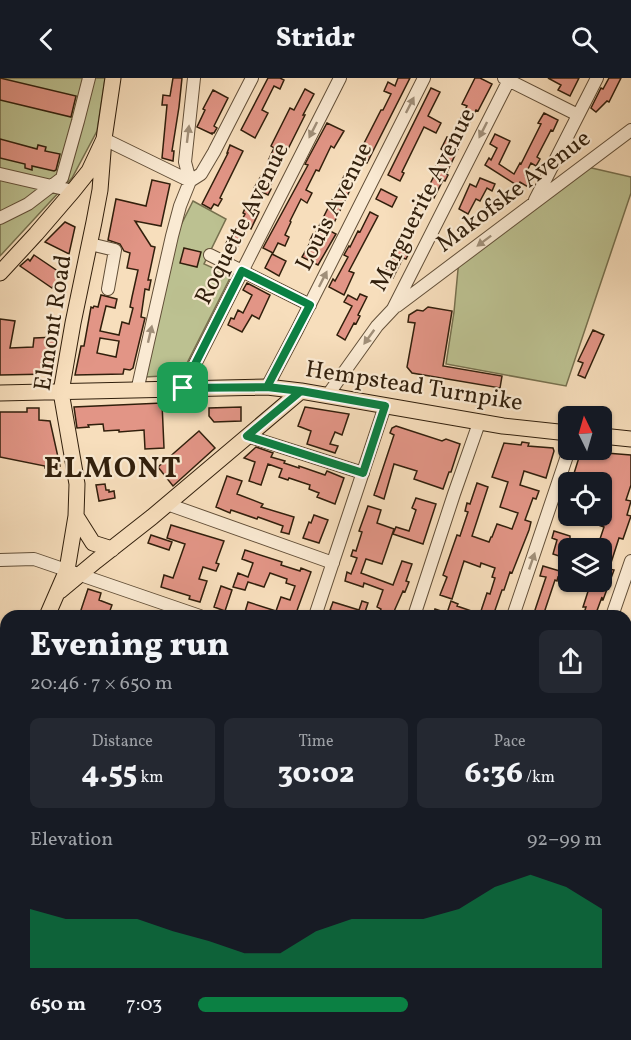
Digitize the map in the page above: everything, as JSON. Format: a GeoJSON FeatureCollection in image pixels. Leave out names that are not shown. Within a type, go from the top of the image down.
{"type":"FeatureCollection","features":[{"type":"Feature","properties":{"kind":"main road"},"geometry":{"type":"LineString","coordinates":[[0,273],[89,171],[104,139],[113,78]]}},
{"type":"Feature","properties":{"kind":"main road","name":"Elmont Road"},"geometry":{"type":"LineString","coordinates":[[50,610],[57,593],[73,572],[77,484],[61,392],[100,190],[104,139]]}},
{"type":"Feature","properties":{"kind":"main road","name":"Hempstead Turnpike"},"geometry":{"type":"LineString","coordinates":[[0,393],[267,387],[479,423],[558,432]]}},
{"type":"Feature","properties":{"kind":"main road"},"geometry":{"type":"LineString","coordinates":[[73,572],[112,549],[301,391]]}},
{"type":"Feature","properties":{"kind":"main road"},"geometry":{"type":"LineString","coordinates":[[612,437],[631,439]]}},
{"type":"Feature","properties":{"kind":"main road"},"geometry":{"type":"LineString","coordinates":[[76,516],[93,543],[112,549]]}},
{"type":"Feature","properties":{"kind":"street"},"geometry":{"type":"LineString","coordinates":[[0,218],[28,204],[62,178],[89,78]]}},
{"type":"Feature","properties":{"kind":"street"},"geometry":{"type":"LineString","coordinates":[[137,390],[172,236],[190,181],[184,162],[194,78]]}},
{"type":"Feature","properties":{"kind":"street"},"geometry":{"type":"LineString","coordinates":[[190,181],[201,174],[252,78]]}},
{"type":"Feature","properties":{"kind":"street","name":"Roquette Avenue"},"geometry":{"type":"LineString","coordinates":[[183,388],[340,78]]}},
{"type":"Feature","properties":{"kind":"street","name":"Louis Avenue"},"geometry":{"type":"LineString","coordinates":[[267,387],[424,78]]}},
{"type":"Feature","properties":{"kind":"street"},"geometry":{"type":"LineString","coordinates":[[534,202],[597,78]]}},
{"type":"Feature","properties":{"kind":"street"},"geometry":{"type":"LineString","coordinates":[[508,79],[578,115]]}},
{"type":"Feature","properties":{"kind":"street","name":"Marguerite Avenue"},"geometry":{"type":"LineString","coordinates":[[327,396],[377,326],[393,309],[508,79]]}},
{"type":"Feature","properties":{"kind":"street","name":"Makofske Avenue"},"geometry":{"type":"LineString","coordinates":[[393,309],[631,130]]}},
{"type":"Feature","properties":{"kind":"street"},"geometry":{"type":"LineString","coordinates":[[104,139],[190,181]]}},
{"type":"Feature","properties":{"kind":"street"},"geometry":{"type":"LineString","coordinates":[[0,174],[73,191]]}},
{"type":"Feature","properties":{"kind":"street"},"geometry":{"type":"LineString","coordinates":[[90,244],[115,250],[108,289]]}},
{"type":"Feature","properties":{"kind":"street"},"geometry":{"type":"LineString","coordinates":[[210,255],[310,305]]}},
{"type":"Feature","properties":{"kind":"street"},"geometry":{"type":"LineString","coordinates":[[317,610],[385,406]]}},
{"type":"Feature","properties":{"kind":"street"},"geometry":{"type":"LineString","coordinates":[[416,610],[479,423]]}},
{"type":"Feature","properties":{"kind":"street"},"geometry":{"type":"LineString","coordinates":[[247,436],[363,473]]}},
{"type":"Feature","properties":{"kind":"street"},"geometry":{"type":"LineString","coordinates":[[515,610],[566,460]]}},
{"type":"Feature","properties":{"kind":"street"},"geometry":{"type":"LineString","coordinates":[[167,504],[333,562]]}},
{"type":"Feature","properties":{"kind":"street"},"geometry":{"type":"LineString","coordinates":[[0,560],[34,559],[183,610]]}},
{"type":"Feature","properties":{"kind":"street"},"geometry":{"type":"LineString","coordinates":[[614,610],[631,561]]}},
{"type":"Feature","properties":{"kind":"green space"},"geometry":{"type":"Polygon","coordinates":[[[0,78],[105,78],[97,131],[72,178],[0,256],[0,78]]]}},
{"type":"Feature","properties":{"kind":"green space"},"geometry":{"type":"Polygon","coordinates":[[[583,166],[631,177],[631,193],[566,386],[446,364],[459,259],[583,166]]]}},
{"type":"Feature","properties":{"kind":"green space"},"geometry":{"type":"Polygon","coordinates":[[[193,201],[226,219],[204,264],[231,276],[181,375],[145,377],[172,243],[193,201]]]}},
{"type":"Feature","properties":{"kind":"building"},"geometry":{"type":"Polygon","coordinates":[[[0,78],[76,96],[71,117],[0,100],[0,78]]]}},
{"type":"Feature","properties":{"kind":"building"},"geometry":{"type":"Polygon","coordinates":[[[173,78],[182,78],[172,151],[174,151],[173,161],[162,158],[167,105],[162,105],[163,95],[170,96],[173,78]]]}},
{"type":"Feature","properties":{"kind":"building"},"geometry":{"type":"Polygon","coordinates":[[[268,78],[284,80],[280,89],[274,86],[262,110],[268,113],[255,138],[241,130],[268,78]]]}},
{"type":"Feature","properties":{"kind":"building"},"geometry":{"type":"Polygon","coordinates":[[[398,78],[410,78],[367,163],[363,161],[361,164],[355,161],[391,94],[384,91],[388,82],[395,86],[398,78]]]}},
{"type":"Feature","properties":{"kind":"building"},"geometry":{"type":"Polygon","coordinates":[[[475,78],[492,84],[465,132],[456,128],[467,106],[462,104],[475,78]]]}},
{"type":"Feature","properties":{"kind":"building"},"geometry":{"type":"Polygon","coordinates":[[[548,78],[579,78],[570,96],[558,90],[561,85],[548,78]]]}},
{"type":"Feature","properties":{"kind":"building"},"geometry":{"type":"Polygon","coordinates":[[[609,78],[621,78],[609,102],[607,101],[596,112],[591,108],[609,78]]]}},
{"type":"Feature","properties":{"kind":"building"},"geometry":{"type":"Polygon","coordinates":[[[431,88],[440,92],[428,116],[441,123],[436,133],[424,127],[402,172],[404,173],[400,181],[388,175],[431,88]]]}},
{"type":"Feature","properties":{"kind":"building"},"geometry":{"type":"Polygon","coordinates":[[[305,89],[314,94],[286,153],[284,152],[278,165],[268,161],[274,148],[271,146],[290,108],[294,110],[305,89]]]}},
{"type":"Feature","properties":{"kind":"building"},"geometry":{"type":"Polygon","coordinates":[[[213,90],[228,98],[214,126],[217,128],[212,134],[197,127],[213,90]]]}},
{"type":"Feature","properties":{"kind":"building"},"geometry":{"type":"Polygon","coordinates":[[[544,113],[558,120],[537,157],[540,159],[536,166],[531,163],[525,175],[532,179],[528,187],[520,182],[518,186],[485,165],[489,158],[491,160],[497,148],[490,144],[495,134],[510,141],[499,164],[514,174],[541,124],[538,123],[544,113]]]}},
{"type":"Feature","properties":{"kind":"building"},"geometry":{"type":"Polygon","coordinates":[[[327,123],[344,131],[334,148],[331,146],[319,171],[316,170],[306,190],[312,193],[307,203],[301,199],[285,235],[289,237],[285,246],[278,243],[273,253],[263,248],[308,165],[305,164],[327,123]]]}},
{"type":"Feature","properties":{"kind":"building"},"geometry":{"type":"Polygon","coordinates":[[[453,135],[461,140],[459,147],[446,174],[448,175],[434,198],[425,194],[444,151],[441,149],[447,137],[451,139],[453,135]]]}},
{"type":"Feature","properties":{"kind":"building"},"geometry":{"type":"Polygon","coordinates":[[[0,139],[37,149],[38,145],[46,147],[45,151],[60,154],[56,170],[32,166],[32,170],[25,168],[25,164],[0,158],[0,139]]]}},
{"type":"Feature","properties":{"kind":"building"},"geometry":{"type":"Polygon","coordinates":[[[230,145],[243,151],[220,198],[222,199],[218,206],[214,204],[211,209],[202,204],[230,145]]]}},
{"type":"Feature","properties":{"kind":"building"},"geometry":{"type":"Polygon","coordinates":[[[263,173],[274,178],[268,195],[254,188],[263,173]]]}},
{"type":"Feature","properties":{"kind":"building"},"geometry":{"type":"Polygon","coordinates":[[[344,176],[354,182],[330,231],[336,234],[318,265],[302,257],[344,176]]]}},
{"type":"Feature","properties":{"kind":"building"},"geometry":{"type":"Polygon","coordinates":[[[480,178],[495,184],[492,191],[487,188],[480,201],[476,199],[468,214],[459,209],[470,184],[476,187],[480,178]]]}},
{"type":"Feature","properties":{"kind":"building"},"geometry":{"type":"Polygon","coordinates":[[[152,180],[170,184],[161,226],[135,221],[151,246],[155,247],[148,280],[151,280],[149,290],[145,289],[141,317],[145,318],[133,368],[124,369],[123,374],[75,375],[81,346],[84,346],[91,307],[98,307],[101,295],[117,299],[115,308],[106,306],[100,331],[119,335],[122,322],[129,324],[133,308],[130,307],[138,270],[127,268],[130,253],[124,251],[120,244],[108,240],[116,199],[146,206],[152,180]],[[100,338],[97,353],[116,357],[119,341],[100,338]]]}},
{"type":"Feature","properties":{"kind":"building"},"geometry":{"type":"Polygon","coordinates":[[[381,189],[397,197],[392,207],[376,199],[381,189]]]}},
{"type":"Feature","properties":{"kind":"building"},"geometry":{"type":"Polygon","coordinates":[[[246,206],[259,212],[251,229],[248,227],[234,253],[224,248],[245,214],[243,213],[246,206]]]}},
{"type":"Feature","properties":{"kind":"building"},"geometry":{"type":"Polygon","coordinates":[[[370,212],[378,216],[349,271],[354,273],[344,295],[329,287],[333,279],[335,281],[348,257],[344,255],[370,212]]]}},
{"type":"Feature","properties":{"kind":"building"},"geometry":{"type":"Polygon","coordinates":[[[65,222],[75,227],[69,254],[45,242],[65,222]]]}},
{"type":"Feature","properties":{"kind":"building"},"geometry":{"type":"Polygon","coordinates":[[[398,247],[409,253],[406,259],[403,258],[393,278],[384,274],[398,247]]]}},
{"type":"Feature","properties":{"kind":"building"},"geometry":{"type":"Polygon","coordinates":[[[184,248],[201,252],[197,267],[180,263],[184,248]]]}},
{"type":"Feature","properties":{"kind":"building"},"geometry":{"type":"Polygon","coordinates":[[[272,254],[286,261],[279,276],[265,268],[272,254]]]}},
{"type":"Feature","properties":{"kind":"building"},"geometry":{"type":"Polygon","coordinates":[[[34,255],[62,274],[52,288],[20,266],[28,259],[30,261],[34,255]]]}},
{"type":"Feature","properties":{"kind":"building"},"geometry":{"type":"Polygon","coordinates":[[[247,283],[270,295],[259,319],[252,315],[242,332],[228,325],[238,310],[243,313],[252,295],[243,290],[247,283]]]}},
{"type":"Feature","properties":{"kind":"building"},"geometry":{"type":"Polygon","coordinates":[[[360,294],[367,297],[356,324],[354,323],[345,340],[337,335],[352,306],[344,302],[348,295],[357,300],[360,294]]]}},
{"type":"Feature","properties":{"kind":"building"},"geometry":{"type":"Polygon","coordinates":[[[428,307],[452,311],[443,366],[502,376],[500,388],[412,373],[407,367],[415,323],[408,322],[409,315],[428,307]]]}},
{"type":"Feature","properties":{"kind":"building"},"geometry":{"type":"Polygon","coordinates":[[[0,319],[15,321],[10,348],[33,347],[34,338],[57,337],[50,374],[0,375],[0,319]]]}},
{"type":"Feature","properties":{"kind":"building"},"geometry":{"type":"Polygon","coordinates":[[[593,330],[604,335],[585,378],[578,375],[583,363],[578,361],[593,330]]]}},
{"type":"Feature","properties":{"kind":"building"},"geometry":{"type":"Polygon","coordinates":[[[162,403],[164,448],[145,449],[144,430],[104,431],[103,424],[77,428],[74,407],[162,403]]]}},
{"type":"Feature","properties":{"kind":"building"},"geometry":{"type":"Polygon","coordinates":[[[241,407],[241,421],[214,422],[209,416],[209,408],[241,407]]]}},
{"type":"Feature","properties":{"kind":"building"},"geometry":{"type":"Polygon","coordinates":[[[305,407],[349,414],[342,435],[335,432],[330,444],[338,446],[335,453],[307,444],[311,431],[298,426],[305,407]]]}},
{"type":"Feature","properties":{"kind":"building"},"geometry":{"type":"Polygon","coordinates":[[[27,408],[39,408],[39,420],[50,421],[60,466],[45,468],[45,466],[0,457],[0,412],[27,412],[27,408]]]}},
{"type":"Feature","properties":{"kind":"building"},"geometry":{"type":"Polygon","coordinates":[[[396,426],[442,441],[446,439],[460,444],[443,489],[414,479],[417,471],[394,464],[384,499],[374,495],[394,435],[390,433],[396,426]]]}},
{"type":"Feature","properties":{"kind":"building"},"geometry":{"type":"Polygon","coordinates":[[[199,431],[215,448],[173,486],[158,467],[199,431]]]}},
{"type":"Feature","properties":{"kind":"building"},"geometry":{"type":"Polygon","coordinates":[[[522,442],[529,443],[528,446],[553,448],[554,451],[546,478],[524,471],[520,485],[539,491],[536,499],[533,498],[525,520],[531,522],[529,530],[495,610],[481,610],[487,593],[490,594],[495,578],[492,577],[495,568],[481,563],[480,567],[464,561],[452,599],[440,595],[447,577],[443,575],[468,512],[465,511],[467,503],[470,504],[477,483],[488,487],[472,536],[489,542],[497,524],[512,529],[518,513],[500,507],[508,482],[492,477],[504,443],[521,445],[522,442]]]}},
{"type":"Feature","properties":{"kind":"building"},"geometry":{"type":"Polygon","coordinates":[[[256,447],[273,453],[271,457],[285,461],[284,463],[325,475],[327,471],[344,478],[335,504],[317,497],[319,493],[309,489],[310,485],[279,477],[282,469],[268,464],[261,485],[249,481],[255,462],[244,458],[256,447]]]}},
{"type":"Feature","properties":{"kind":"building"},"geometry":{"type":"Polygon","coordinates":[[[612,453],[631,455],[631,485],[626,500],[631,501],[627,515],[631,516],[623,539],[619,538],[612,560],[612,538],[600,538],[604,527],[601,526],[612,526],[612,472],[574,472],[578,460],[612,460],[612,453]]]}},
{"type":"Feature","properties":{"kind":"building"},"geometry":{"type":"Polygon","coordinates":[[[227,476],[242,481],[237,494],[263,504],[261,507],[294,517],[289,534],[281,532],[283,526],[231,510],[230,513],[216,507],[227,476]]]}},
{"type":"Feature","properties":{"kind":"building"},"geometry":{"type":"Polygon","coordinates":[[[105,484],[106,490],[114,491],[115,498],[99,501],[96,485],[105,484]]]}},
{"type":"Feature","properties":{"kind":"building"},"geometry":{"type":"Polygon","coordinates":[[[416,498],[436,504],[423,544],[393,534],[396,527],[409,531],[416,510],[412,508],[416,498]]]}},
{"type":"Feature","properties":{"kind":"building"},"geometry":{"type":"Polygon","coordinates":[[[368,506],[381,510],[377,523],[394,529],[382,564],[366,559],[361,573],[393,585],[402,561],[412,564],[406,581],[409,582],[395,610],[381,610],[377,607],[383,590],[364,583],[363,587],[345,581],[347,572],[351,574],[357,558],[351,556],[353,550],[356,551],[362,532],[359,531],[368,506]]]}},
{"type":"Feature","properties":{"kind":"building"},"geometry":{"type":"Polygon","coordinates":[[[314,515],[328,520],[319,543],[303,538],[314,515]]]}},
{"type":"Feature","properties":{"kind":"building"},"geometry":{"type":"Polygon","coordinates":[[[171,525],[224,541],[216,563],[219,564],[216,571],[203,567],[199,579],[207,581],[200,602],[189,599],[190,596],[161,587],[164,575],[173,578],[185,544],[167,538],[171,525]]]}},
{"type":"Feature","properties":{"kind":"building"},"geometry":{"type":"Polygon","coordinates":[[[554,531],[570,536],[570,538],[558,538],[558,556],[553,554],[557,540],[552,538],[554,531]]]}},
{"type":"Feature","properties":{"kind":"building"},"geometry":{"type":"Polygon","coordinates":[[[151,535],[172,542],[169,550],[148,543],[151,535]]]}},
{"type":"Feature","properties":{"kind":"building"},"geometry":{"type":"Polygon","coordinates":[[[245,550],[282,562],[281,565],[311,572],[297,610],[276,610],[281,597],[290,600],[295,586],[286,583],[287,579],[270,573],[264,587],[248,582],[245,590],[233,587],[238,573],[248,577],[253,563],[242,559],[245,550]]]}},
{"type":"Feature","properties":{"kind":"building"},"geometry":{"type":"Polygon","coordinates":[[[543,566],[558,570],[557,581],[555,580],[545,610],[535,610],[546,577],[540,576],[543,566]]]}},
{"type":"Feature","properties":{"kind":"building"},"geometry":{"type":"Polygon","coordinates":[[[221,586],[232,590],[225,610],[214,607],[221,586]]]}},
{"type":"Feature","properties":{"kind":"building"},"geometry":{"type":"Polygon","coordinates":[[[88,589],[101,593],[99,600],[112,605],[110,610],[81,610],[88,589]]]}},
{"type":"Feature","properties":{"kind":"building"},"geometry":{"type":"Polygon","coordinates":[[[588,592],[606,592],[597,610],[585,610],[586,607],[583,607],[588,592]]]}},
{"type":"Feature","properties":{"kind":"building"},"geometry":{"type":"Polygon","coordinates":[[[362,601],[368,603],[366,610],[359,610],[362,601]]]}},
{"type":"Feature","properties":{"kind":"building"},"geometry":{"type":"Polygon","coordinates":[[[451,601],[458,604],[457,606],[468,610],[448,610],[451,601]]]}},
{"type":"Feature","properties":{"kind":"building"},"geometry":{"type":"Polygon","coordinates":[[[248,602],[273,610],[246,610],[248,602]]]}},
{"type":"Feature","properties":{"kind":"building"},"geometry":{"type":"Polygon","coordinates":[[[333,602],[359,610],[330,610],[333,602]]]}},
{"type":"Feature","properties":{"kind":"district","name":"ELMONT"},"geometry":{"type":"Point","coordinates":[113,469]}},
{"type":"Feature","properties":{"kind":"route"},"geometry":{"type":"LineString","coordinates":[[183,388],[242,271],[310,305],[267,387],[301,391],[385,406],[363,473],[247,436],[301,391],[267,387],[183,388]]}}]}
